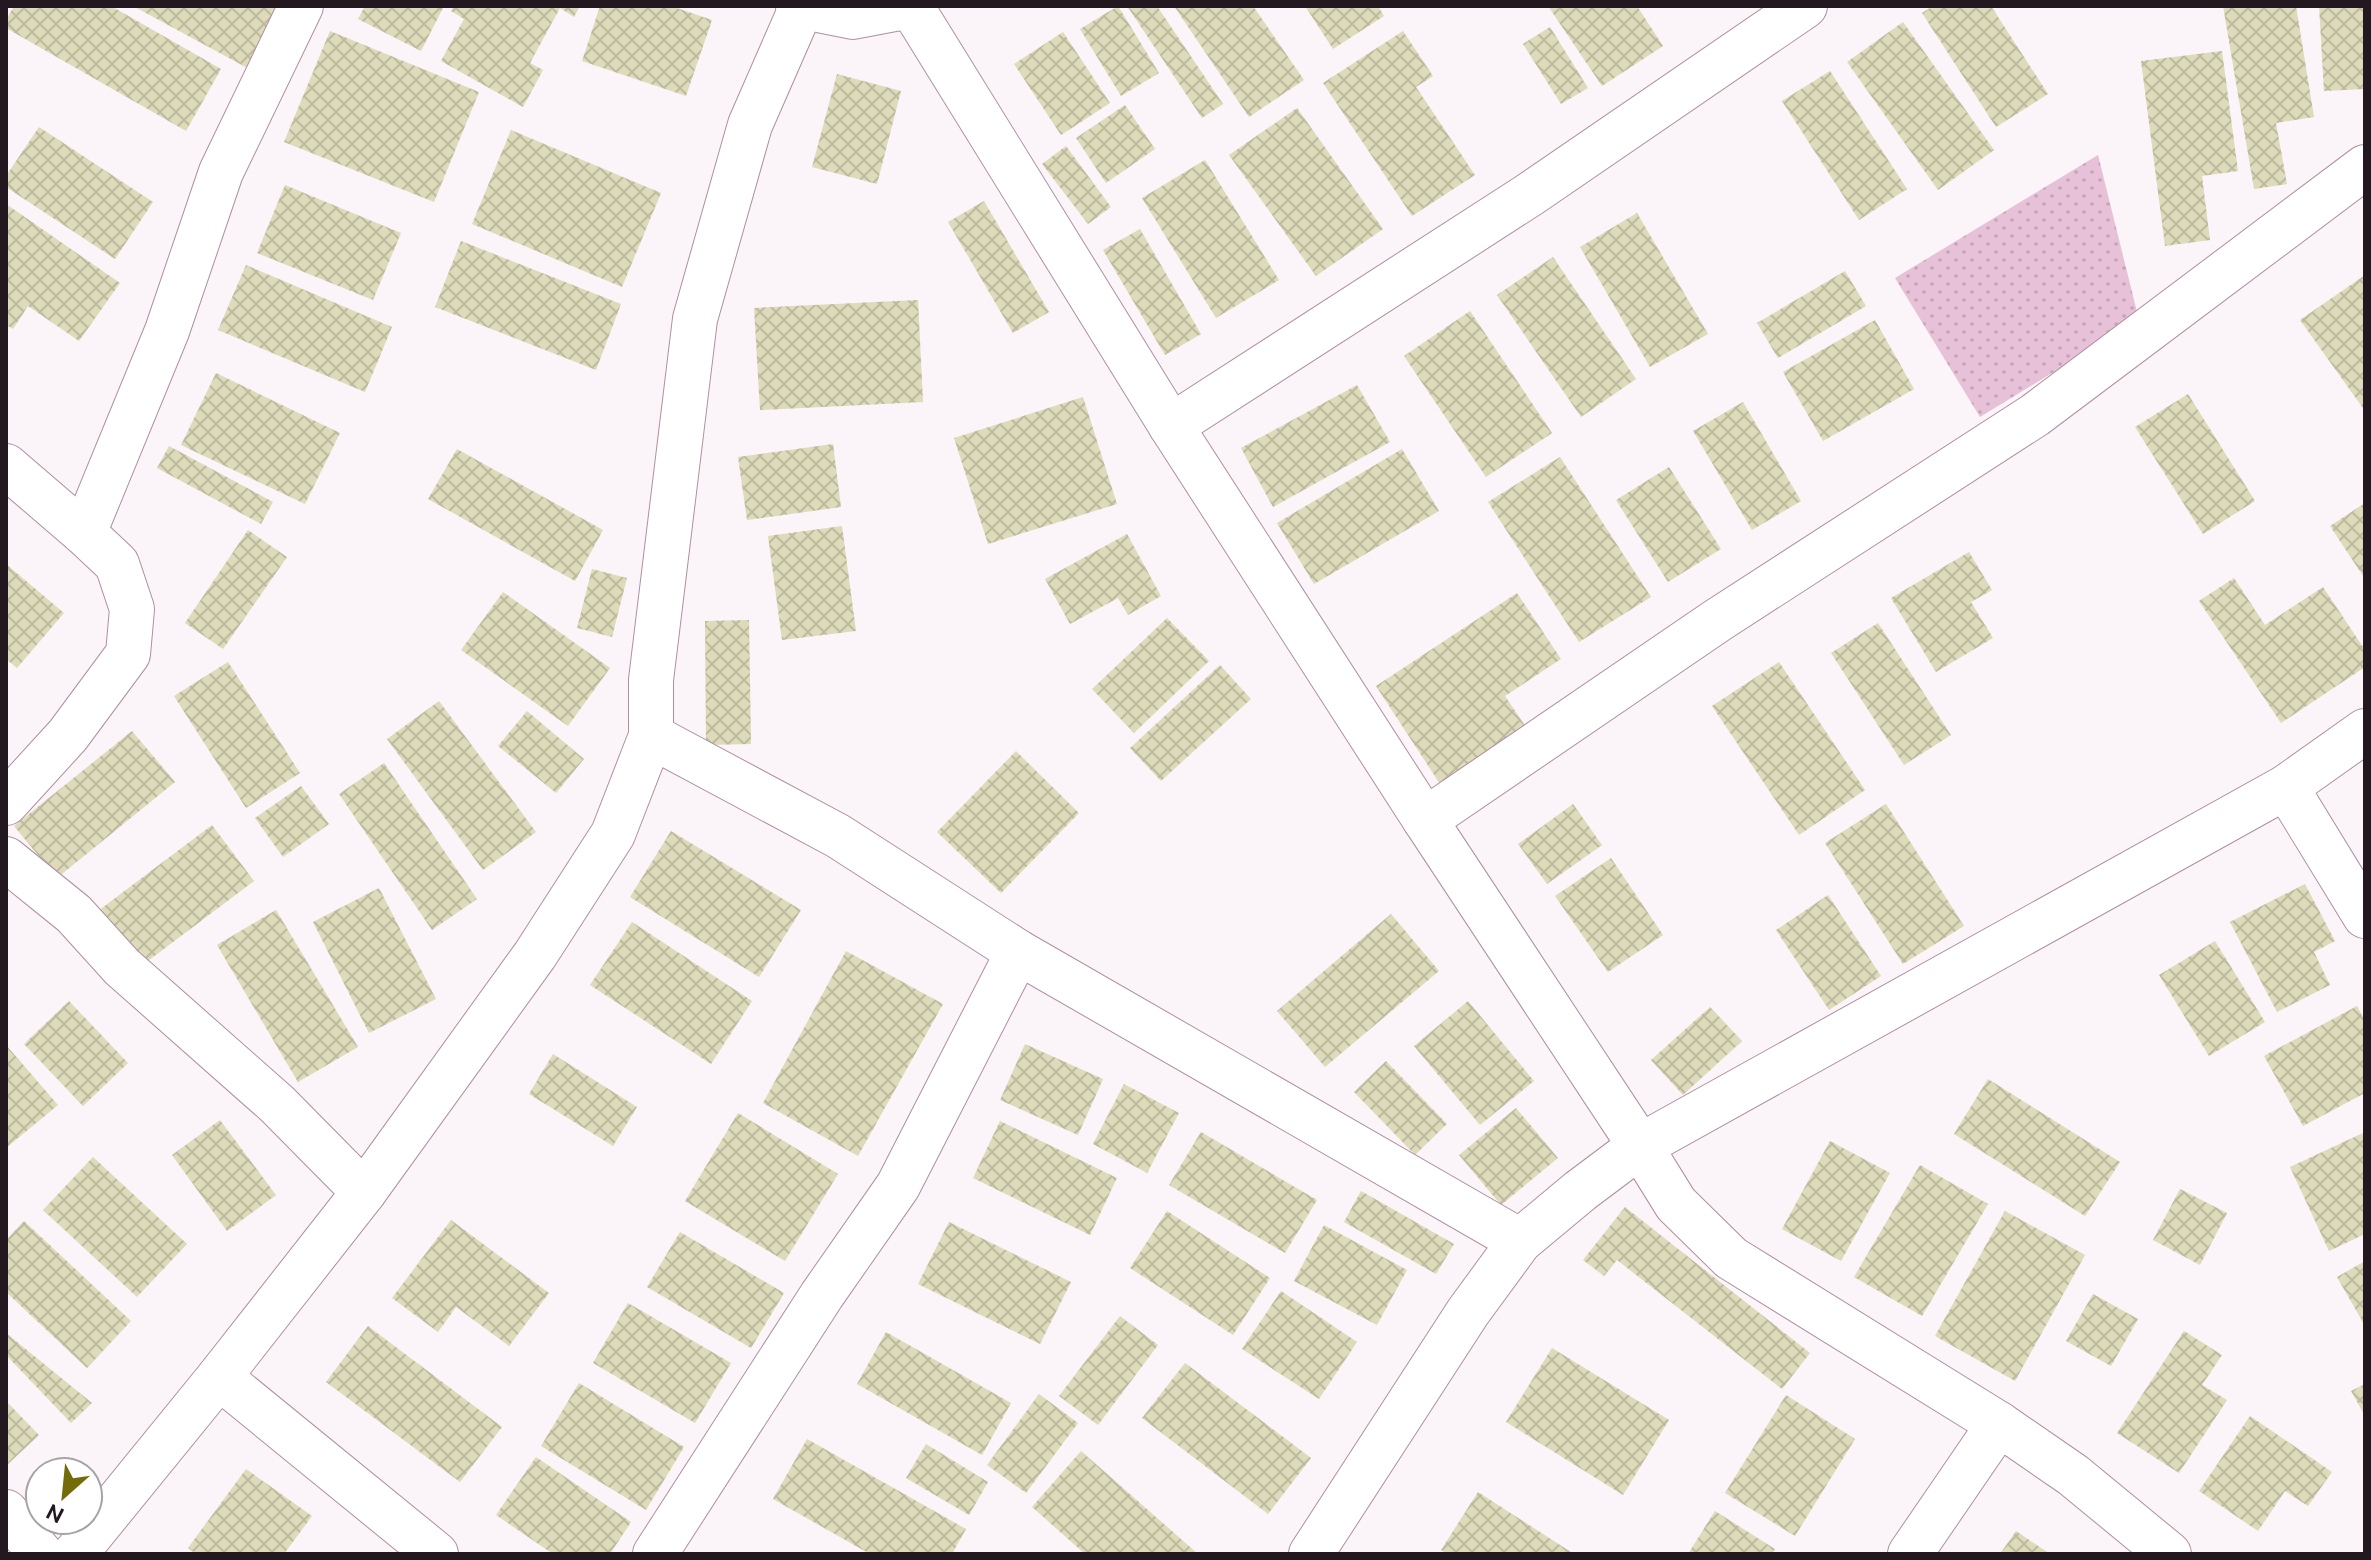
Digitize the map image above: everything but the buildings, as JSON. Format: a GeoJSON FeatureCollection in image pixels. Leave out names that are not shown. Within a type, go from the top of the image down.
{"type":"FeatureCollection","features":[{"type":"Feature","properties":{"kind":"street"},"geometry":{"type":"LineString","coordinates":[[84,533],[167,331],[221,172],[301,6]]}},
{"type":"Feature","properties":{"kind":"street"},"geometry":{"type":"LineString","coordinates":[[75,1554],[364,1192],[535,955],[613,834],[651,736],[651,680],[695,319],[750,125],[800,7],[853,17],[911,6],[1171,426],[1676,1204],[1731,1258],[1999,1424],[2073,1475],[2169,1554]]}},
{"type":"Feature","properties":{"kind":"street"},"geometry":{"type":"LineString","coordinates":[[1171,426],[1529,195],[1805,6]]}},
{"type":"Feature","properties":{"kind":"street"},"geometry":{"type":"LineString","coordinates":[[1425,820],[1718,620],[2035,415],[2365,167]]}},
{"type":"Feature","properties":{"kind":"street"},"geometry":{"type":"LineString","coordinates":[[6,466],[117,564],[132,609],[128,654],[68,735],[6,803]]}},
{"type":"Feature","properties":{"kind":"street"},"geometry":{"type":"LineString","coordinates":[[1311,1554],[1468,1312],[1520,1241],[1580,1191],[1640,1146],[2286,787],[2365,731]]}},
{"type":"Feature","properties":{"kind":"street"},"geometry":{"type":"LineString","coordinates":[[651,736],[838,836],[1018,952],[1520,1241]]}},
{"type":"Feature","properties":{"kind":"street"},"geometry":{"type":"LineString","coordinates":[[2286,787],[2365,916]]}},
{"type":"Feature","properties":{"kind":"street"},"geometry":{"type":"LineString","coordinates":[[6,859],[74,914],[122,967],[277,1104],[364,1192]]}},
{"type":"Feature","properties":{"kind":"street"},"geometry":{"type":"LineString","coordinates":[[655,1554],[822,1295],[898,1186],[1018,952]]}},
{"type":"Feature","properties":{"kind":"street"},"geometry":{"type":"LineString","coordinates":[[219,1377],[436,1554]]}},
{"type":"Feature","properties":{"kind":"street"},"geometry":{"type":"LineString","coordinates":[[1910,1554],[1999,1424]]}},
{"type":"Feature","properties":{"kind":"street"},"geometry":{"type":"LineString","coordinates":[[6,1512],[41,1554]]}},
{"type":"Feature","properties":{"kind":"shaded area"},"geometry":{"type":"Polygon","coordinates":[[[2098,155],[2139,320],[1980,417],[1895,278],[2098,155]]]}}]}
